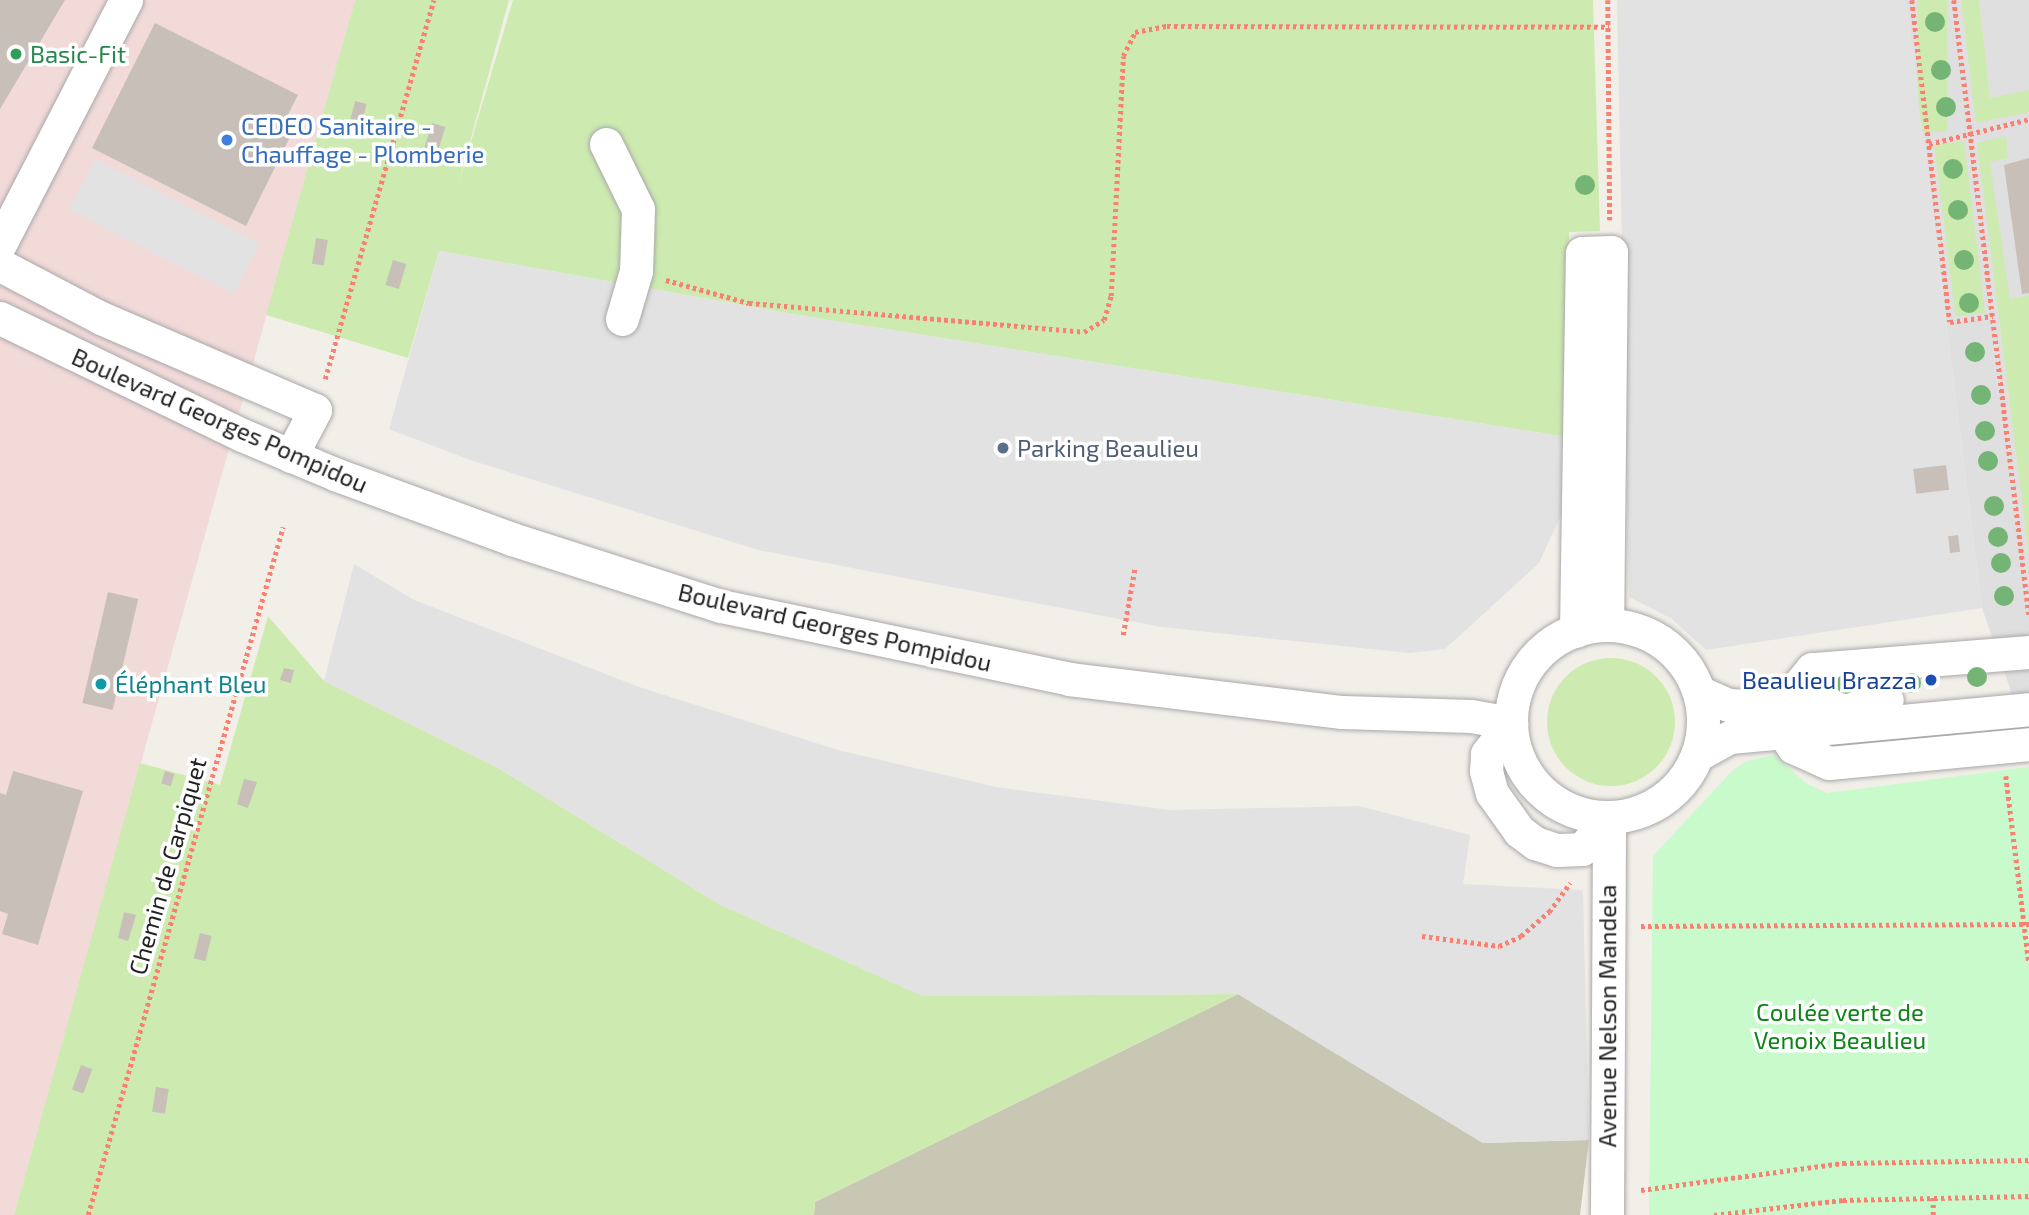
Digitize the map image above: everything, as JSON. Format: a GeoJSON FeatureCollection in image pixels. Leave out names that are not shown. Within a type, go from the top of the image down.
{"type":"FeatureCollection","features":[{"type":"Feature","properties":{"kind":"street"},"geometry":{"type":"LineString","coordinates":[[0,244],[126,0]]}},
{"type":"Feature","properties":{"kind":"street"},"geometry":{"type":"LineString","coordinates":[[606,144],[638,209],[636,271],[622,319]]}},
{"type":"Feature","properties":{"kind":"street"},"geometry":{"type":"LineString","coordinates":[[1592,628],[1611,252]]}},
{"type":"Feature","properties":{"kind":"street"},"geometry":{"type":"LineString","coordinates":[[0,265],[101,318],[315,411],[291,456]]}},
{"type":"Feature","properties":{"kind":"street","name":"Boulevard Georges Pompidou"},"geometry":{"type":"LineString","coordinates":[[0,318],[291,456],[512,539],[721,606],[831,631],[1104,684],[1342,712],[1471,716],[1511,723]]}},
{"type":"Feature","properties":{"kind":"street"},"geometry":{"type":"LineString","coordinates":[[1592,628],[1631,628],[1663,644],[1689,670],[1699,692],[1703,724],[1697,755],[1683,780],[1662,800],[1637,813],[1609,818],[1579,814],[1552,800],[1530,779],[1520,761],[1511,723],[1520,680],[1531,662],[1547,646],[1592,628]]}},
{"type":"Feature","properties":{"kind":"street"},"geometry":{"type":"LineString","coordinates":[[1782,720],[1811,669],[2029,652]]}},
{"type":"Feature","properties":{"kind":"street"},"geometry":{"type":"LineString","coordinates":[[1697,755],[1730,737],[1782,720],[2029,686]]}},
{"type":"Feature","properties":{"kind":"street"},"geometry":{"type":"LineString","coordinates":[[1699,692],[1728,705],[1782,720],[2029,709]]}},
{"type":"Feature","properties":{"kind":"street"},"geometry":{"type":"LineString","coordinates":[[1782,720],[1793,747],[1829,763],[2029,744]]}},
{"type":"Feature","properties":{"kind":"street"},"geometry":{"type":"LineString","coordinates":[[1511,723],[1487,754],[1486,772],[1492,793],[1520,831],[1535,843],[1557,850],[1582,849],[1609,818]]}},
{"type":"Feature","properties":{"kind":"street","name":"Avenue Nelson Mandela"},"geometry":{"type":"LineString","coordinates":[[1607,1215],[1609,818]]}},
{"type":"Feature","properties":{"kind":"path"},"geometry":{"type":"LineString","coordinates":[[324,386],[434,0]]}},
{"type":"Feature","properties":{"kind":"path"},"geometry":{"type":"LineString","coordinates":[[1608,0],[1611,252]]}},
{"type":"Feature","properties":{"kind":"path"},"geometry":{"type":"LineString","coordinates":[[1912,0],[1950,322],[1993,316]]}},
{"type":"Feature","properties":{"kind":"path"},"geometry":{"type":"LineString","coordinates":[[1954,0],[2029,614]]}},
{"type":"Feature","properties":{"kind":"path"},"geometry":{"type":"LineString","coordinates":[[636,271],[749,303],[1084,332],[1104,320],[1111,296],[1123,56],[1135,32],[1167,26],[1608,27]]}},
{"type":"Feature","properties":{"kind":"path"},"geometry":{"type":"LineString","coordinates":[[1929,144],[2029,120]]}},
{"type":"Feature","properties":{"kind":"path","name":"Chemin de Carpiquet"},"geometry":{"type":"LineString","coordinates":[[88,1215],[283,527]]}},
{"type":"Feature","properties":{"kind":"path"},"geometry":{"type":"LineString","coordinates":[[1122,635],[1135,567]]}},
{"type":"Feature","properties":{"kind":"path"},"geometry":{"type":"LineString","coordinates":[[2005,768],[2027,924],[2029,963]]}},
{"type":"Feature","properties":{"kind":"path"},"geometry":{"type":"LineString","coordinates":[[1422,936],[1499,946],[1521,936],[1549,912],[1573,880]]}},
{"type":"Feature","properties":{"kind":"path"},"geometry":{"type":"LineString","coordinates":[[1641,926],[2027,924]]}},
{"type":"Feature","properties":{"kind":"path"},"geometry":{"type":"LineString","coordinates":[[1641,1190],[1843,1163],[2029,1160]]}},
{"type":"Feature","properties":{"kind":"path"},"geometry":{"type":"LineString","coordinates":[[1933,1196],[1933,1215]]}},
{"type":"Feature","properties":{"kind":"path"},"geometry":{"type":"LineString","coordinates":[[1714,1215],[1843,1199],[2029,1196]]}},
{"type":"Feature","properties":{"kind":"shaded area"},"geometry":{"type":"Polygon","coordinates":[[[0,0],[355,0],[14,1215],[0,1215],[0,0]]]}},
{"type":"Feature","properties":{"kind":"shaded area"},"geometry":{"type":"Polygon","coordinates":[[[1617,0],[1906,0],[1982,608],[1706,650],[1672,619],[1629,597],[1617,0]]]}},
{"type":"Feature","properties":{"kind":"shaded area"},"geometry":{"type":"Polygon","coordinates":[[[1906,0],[2029,0],[2029,743],[1982,608],[1906,0]]]}},
{"type":"Feature","properties":{"kind":"shaded area"},"geometry":{"type":"Polygon","coordinates":[[[95,159],[260,243],[234,294],[69,210],[95,159]]]}},
{"type":"Feature","properties":{"kind":"shaded area","name":"Parking Beaulieu"},"geometry":{"type":"Polygon","coordinates":[[[439,251],[810,317],[1567,437],[1566,504],[1539,563],[1445,649],[1409,653],[1161,627],[758,550],[470,460],[389,429],[439,251]]]}},
{"type":"Feature","properties":{"kind":"shaded area"},"geometry":{"type":"Polygon","coordinates":[[[354,564],[414,600],[642,688],[838,750],[996,787],[1170,810],[1359,806],[1470,835],[1463,884],[1583,890],[1589,1140],[1483,1143],[1238,994],[923,996],[719,904],[500,769],[324,681],[354,564]]]}},
{"type":"Feature","properties":{"kind":"shaded area"},"geometry":{"type":"Polygon","coordinates":[[[1238,994],[1483,1143],[1589,1140],[1580,1215],[814,1215],[815,1202],[1238,994]]]}},
{"type":"Feature","properties":{"kind":"green space"},"geometry":{"type":"Polygon","coordinates":[[[355,0],[509,0],[457,189],[513,0],[1593,0],[1600,231],[1569,232],[1567,437],[810,317],[439,251],[408,358],[266,315],[355,0]]]}},
{"type":"Feature","properties":{"kind":"green space"},"geometry":{"type":"Polygon","coordinates":[[[1918,0],[1947,0],[1947,132],[1918,132],[1918,0]]]}},
{"type":"Feature","properties":{"kind":"green space"},"geometry":{"type":"Polygon","coordinates":[[[1961,0],[1979,0],[1990,98],[2029,90],[2029,112],[1976,123],[1961,0]]]}},
{"type":"Feature","properties":{"kind":"green space"},"geometry":{"type":"Polygon","coordinates":[[[2006,136],[2008,158],[1990,162],[2010,299],[2029,295],[2029,556],[1977,143],[2006,136]]]}},
{"type":"Feature","properties":{"kind":"green space"},"geometry":{"type":"Polygon","coordinates":[[[1964,141],[1985,313],[1955,316],[1934,145],[1964,141]]]}},
{"type":"Feature","properties":{"kind":"green space"},"geometry":{"type":"Polygon","coordinates":[[[268,616],[324,681],[500,769],[719,904],[923,996],[1238,994],[815,1202],[814,1215],[14,1215],[140,763],[220,785],[268,616]]]}},
{"type":"Feature","properties":{"kind":"green space"},"geometry":{"type":"Polygon","coordinates":[[[1611,658],[1635,663],[1656,677],[1670,698],[1675,722],[1670,746],[1656,767],[1635,781],[1611,786],[1587,781],[1566,767],[1552,746],[1547,722],[1552,698],[1566,677],[1587,663],[1611,658]]]}},
{"type":"Feature","properties":{"kind":"green space","name":"Coulée verte de Venoix Beaulieu"},"geometry":{"type":"Polygon","coordinates":[[[1774,755],[1806,783],[1827,793],[2029,767],[2029,1215],[1649,1215],[1653,856],[1733,770],[1747,761],[1774,755]]]}},
{"type":"Feature","properties":{"kind":"building","name":"Basic-Fit"},"geometry":{"type":"Polygon","coordinates":[[[0,0],[65,0],[0,109],[0,0]]]}},
{"type":"Feature","properties":{"kind":"building"},"geometry":{"type":"Polygon","coordinates":[[[155,23],[298,95],[280,130],[291,135],[246,226],[92,148],[155,23]]]}},
{"type":"Feature","properties":{"kind":"building"},"geometry":{"type":"Polygon","coordinates":[[[355,101],[367,104],[361,127],[349,124],[355,101]]]}},
{"type":"Feature","properties":{"kind":"building"},"geometry":{"type":"Polygon","coordinates":[[[432,123],[445,127],[438,152],[424,148],[432,123]]]}},
{"type":"Feature","properties":{"kind":"building"},"geometry":{"type":"Polygon","coordinates":[[[2029,158],[2029,293],[2022,294],[2004,165],[2029,158]]]}},
{"type":"Feature","properties":{"kind":"building"},"geometry":{"type":"Polygon","coordinates":[[[316,238],[328,240],[324,266],[312,264],[316,238]]]}},
{"type":"Feature","properties":{"kind":"building"},"geometry":{"type":"Polygon","coordinates":[[[393,260],[406,264],[399,289],[385,285],[393,260]]]}},
{"type":"Feature","properties":{"kind":"building"},"geometry":{"type":"Polygon","coordinates":[[[1946,465],[1949,490],[1916,494],[1913,469],[1946,465]]]}},
{"type":"Feature","properties":{"kind":"building"},"geometry":{"type":"Polygon","coordinates":[[[1958,535],[1960,552],[1950,553],[1948,536],[1958,535]]]}},
{"type":"Feature","properties":{"kind":"building"},"geometry":{"type":"Polygon","coordinates":[[[108,592],[138,599],[113,710],[82,703],[108,592]]]}},
{"type":"Feature","properties":{"kind":"building"},"geometry":{"type":"Polygon","coordinates":[[[284,668],[294,670],[291,683],[280,680],[284,668]]]}},
{"type":"Feature","properties":{"kind":"building"},"geometry":{"type":"Polygon","coordinates":[[[13,771],[83,791],[38,945],[2,934],[8,914],[0,911],[0,793],[6,795],[13,771]]]}},
{"type":"Feature","properties":{"kind":"building"},"geometry":{"type":"Polygon","coordinates":[[[165,771],[175,774],[171,786],[161,783],[165,771]]]}},
{"type":"Feature","properties":{"kind":"building"},"geometry":{"type":"Polygon","coordinates":[[[244,779],[257,782],[248,808],[237,804],[244,779]]]}},
{"type":"Feature","properties":{"kind":"building"},"geometry":{"type":"Polygon","coordinates":[[[124,912],[136,915],[128,941],[118,938],[124,912]]]}},
{"type":"Feature","properties":{"kind":"building"},"geometry":{"type":"Polygon","coordinates":[[[200,933],[212,936],[205,961],[194,958],[200,933]]]}},
{"type":"Feature","properties":{"kind":"building"},"geometry":{"type":"Polygon","coordinates":[[[81,1065],[92,1069],[83,1094],[72,1089],[81,1065]]]}},
{"type":"Feature","properties":{"kind":"building"},"geometry":{"type":"Polygon","coordinates":[[[156,1087],[169,1089],[165,1114],[152,1112],[156,1087]]]}},
{"type":"Feature","properties":{"kind":"place","name":"Basic-Fit"},"geometry":{"type":"Point","coordinates":[16,54]}},
{"type":"Feature","properties":{"kind":"place","name":"CEDEO Sanitaire - Chauffage - Plomberie"},"geometry":{"type":"Point","coordinates":[227,140]}},
{"type":"Feature","properties":{"kind":"place","name":"Parking Beaulieu"},"geometry":{"type":"Point","coordinates":[1003,448]}},
{"type":"Feature","properties":{"kind":"place","name":"Beaulieu Brazza"},"geometry":{"type":"Point","coordinates":[1931,680]}},
{"type":"Feature","properties":{"kind":"place","name":"Éléphant Bleu"},"geometry":{"type":"Point","coordinates":[101,684]}}]}
